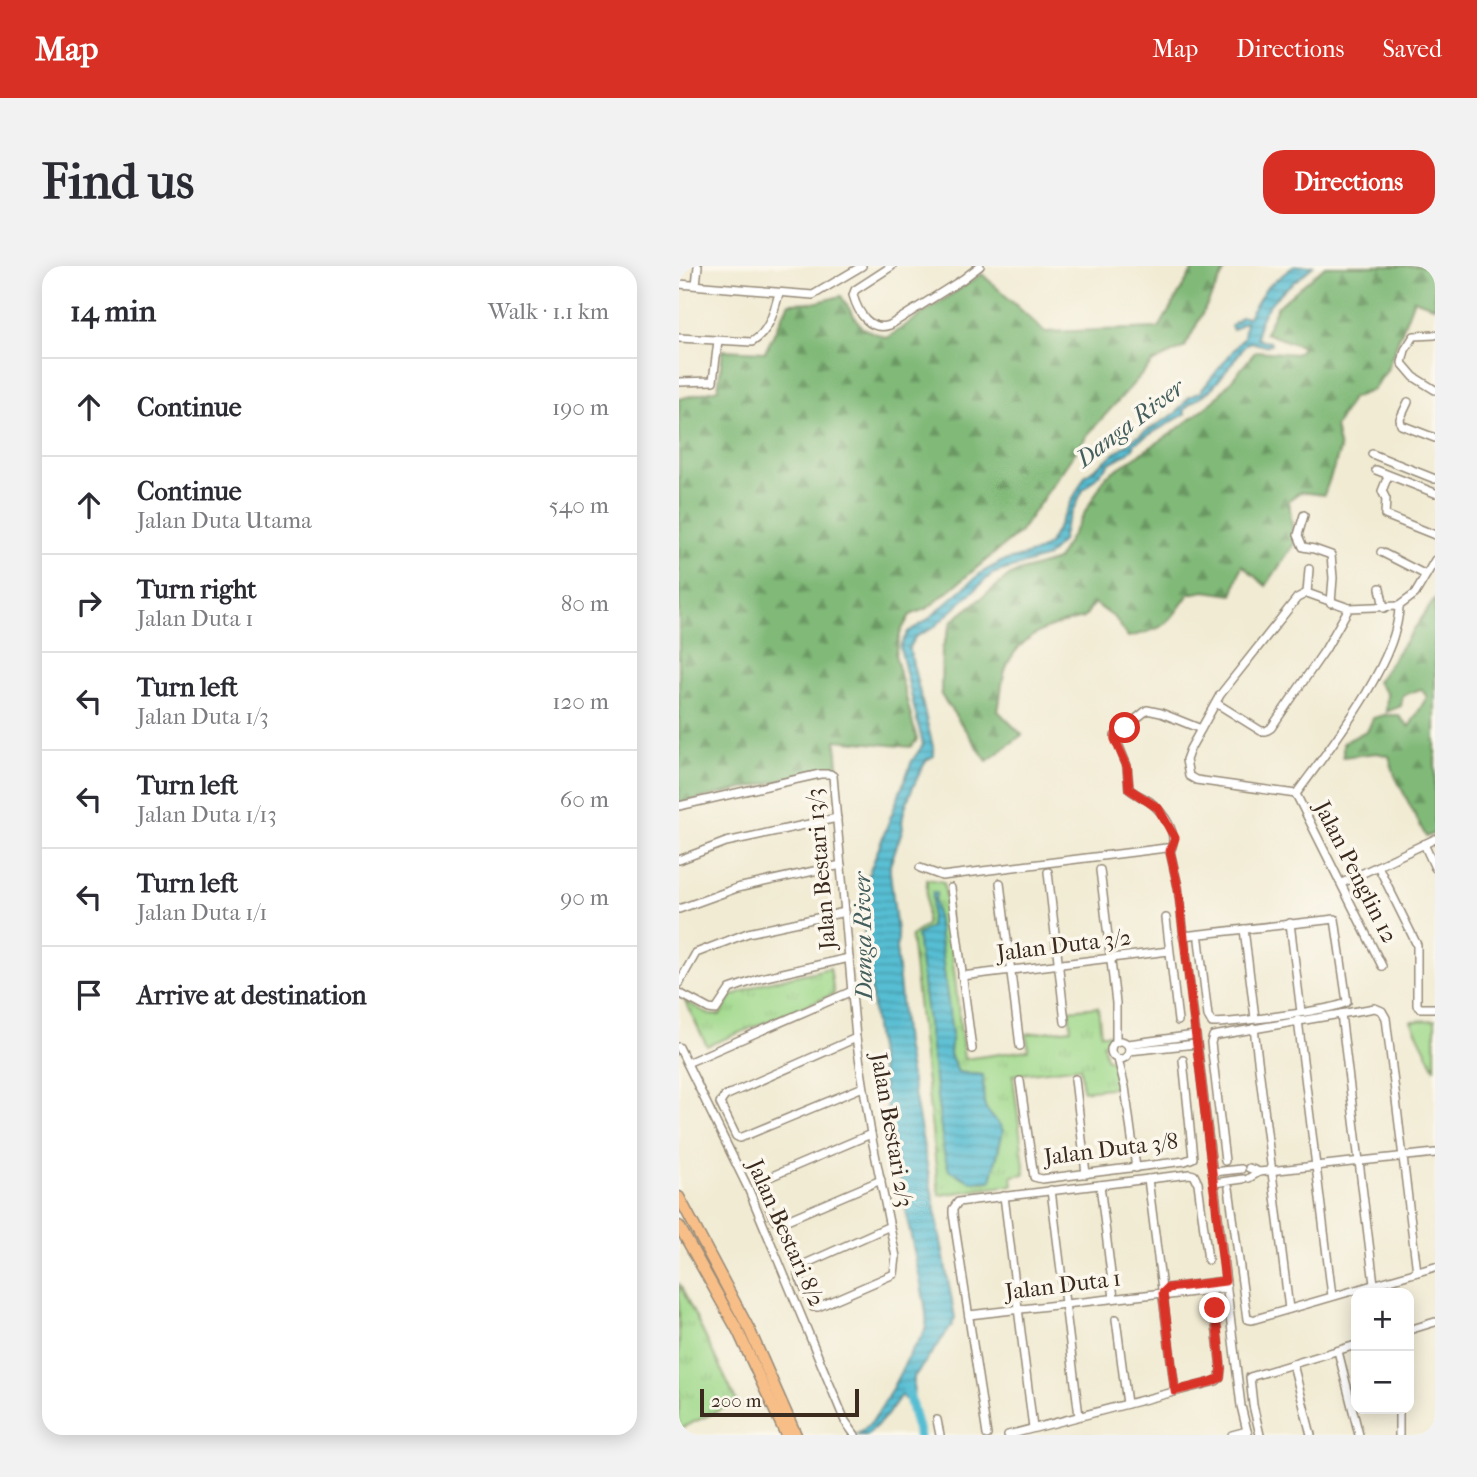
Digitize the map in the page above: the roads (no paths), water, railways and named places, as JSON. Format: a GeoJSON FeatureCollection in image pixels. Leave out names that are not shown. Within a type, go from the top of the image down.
{"type":"FeatureCollection","features":[{"type":"Feature","properties":{"kind":"highway"},"geometry":{"type":"LineString","coordinates":[[679,1197],[741,1313],[796,1435]]}},
{"type":"Feature","properties":{"kind":"highway"},"geometry":{"type":"LineString","coordinates":[[679,1226],[738,1331],[786,1435]]}},
{"type":"Feature","properties":{"kind":"street"},"geometry":{"type":"LineString","coordinates":[[696,285],[698,266]]}},
{"type":"Feature","properties":{"kind":"street"},"geometry":{"type":"LineString","coordinates":[[679,284],[813,295],[861,266]]}},
{"type":"Feature","properties":{"kind":"street"},"geometry":{"type":"LineString","coordinates":[[892,266],[855,290],[854,299],[872,326],[890,325],[980,266]]}},
{"type":"Feature","properties":{"kind":"street"},"geometry":{"type":"LineString","coordinates":[[679,338],[745,343],[757,339],[772,319],[779,293]]}},
{"type":"Feature","properties":{"kind":"street"},"geometry":{"type":"LineString","coordinates":[[1435,335],[1414,336],[1405,350],[1402,363],[1414,377],[1435,390]]}},
{"type":"Feature","properties":{"kind":"street"},"geometry":{"type":"LineString","coordinates":[[679,382],[710,382],[715,376],[718,341]]}},
{"type":"Feature","properties":{"kind":"street"},"geometry":{"type":"LineString","coordinates":[[1408,402],[1400,419],[1401,425],[1435,438]]}},
{"type":"Feature","properties":{"kind":"street"},"geometry":{"type":"LineString","coordinates":[[1372,454],[1435,480]]}},
{"type":"Feature","properties":{"kind":"street"},"geometry":{"type":"LineString","coordinates":[[1376,470],[1435,493]]}},
{"type":"Feature","properties":{"kind":"street"},"geometry":{"type":"LineString","coordinates":[[1388,475],[1382,491],[1387,504],[1385,515],[1435,536]]}},
{"type":"Feature","properties":{"kind":"street"},"geometry":{"type":"LineString","coordinates":[[1304,515],[1299,534],[1303,547],[1331,555],[1331,603]]}},
{"type":"Feature","properties":{"kind":"street"},"geometry":{"type":"LineString","coordinates":[[1381,552],[1426,575]]}},
{"type":"Feature","properties":{"kind":"street"},"geometry":{"type":"LineString","coordinates":[[1399,606],[1399,618],[1392,642],[1362,699],[1347,725],[1296,794],[1196,780],[1189,776],[1186,760],[1216,703],[1297,598],[1307,593],[1349,608],[1399,606],[1415,594],[1435,560]]}},
{"type":"Feature","properties":{"kind":"street"},"geometry":{"type":"LineString","coordinates":[[1307,593],[1309,569]]}},
{"type":"Feature","properties":{"kind":"street"},"geometry":{"type":"LineString","coordinates":[[1380,588],[1384,608]]}},
{"type":"Feature","properties":{"kind":"street"},"geometry":{"type":"LineString","coordinates":[[1216,703],[1261,731],[1271,728],[1325,650],[1349,608]]}},
{"type":"Feature","properties":{"kind":"street"},"geometry":{"type":"LineString","coordinates":[[1201,729],[1155,710],[1147,710],[1115,736],[1126,764],[1129,789],[1158,808],[1175,838],[1168,849],[1178,887],[1241,1406],[1247,1433],[1232,1435]]}},
{"type":"Feature","properties":{"kind":"street","name":"Jalan Bestari 13/3"},"geometry":{"type":"LineString","coordinates":[[679,806],[825,773],[833,776],[852,991]]}},
{"type":"Feature","properties":{"kind":"street","name":"Jalan Penglin 12"},"geometry":{"type":"LineString","coordinates":[[1296,794],[1382,967]]}},
{"type":"Feature","properties":{"kind":"street"},"geometry":{"type":"LineString","coordinates":[[679,860],[726,842],[837,818]]}},
{"type":"Feature","properties":{"kind":"street"},"geometry":{"type":"LineString","coordinates":[[1342,883],[1435,839]]}},
{"type":"Feature","properties":{"kind":"street"},"geometry":{"type":"LineString","coordinates":[[1424,844],[1435,868]]}},
{"type":"Feature","properties":{"kind":"street"},"geometry":{"type":"LineString","coordinates":[[920,868],[942,876],[1168,849]]}},
{"type":"Feature","properties":{"kind":"street"},"geometry":{"type":"LineString","coordinates":[[679,909],[737,888],[841,865]]}},
{"type":"Feature","properties":{"kind":"street"},"geometry":{"type":"LineString","coordinates":[[1378,866],[1417,946],[1420,1005],[1435,1008]]}},
{"type":"Feature","properties":{"kind":"street"},"geometry":{"type":"LineString","coordinates":[[1100,870],[1136,1168]]}},
{"type":"Feature","properties":{"kind":"street"},"geometry":{"type":"LineString","coordinates":[[1048,873],[1065,1022]]}},
{"type":"Feature","properties":{"kind":"street"},"geometry":{"type":"LineString","coordinates":[[1000,883],[1020,1046]]}},
{"type":"Feature","properties":{"kind":"street"},"geometry":{"type":"LineString","coordinates":[[951,888],[972,1049]]}},
{"type":"Feature","properties":{"kind":"street"},"geometry":{"type":"LineString","coordinates":[[679,983],[696,953],[748,933],[845,912]]}},
{"type":"Feature","properties":{"kind":"street"},"geometry":{"type":"LineString","coordinates":[[1166,918],[1178,1021]]}},
{"type":"Feature","properties":{"kind":"street"},"geometry":{"type":"LineString","coordinates":[[1183,936],[1333,918],[1336,920],[1347,999],[1345,1005],[1210,1022],[1199,940]]}},
{"type":"Feature","properties":{"kind":"street"},"geometry":{"type":"LineString","coordinates":[[1290,923],[1301,1012]]}},
{"type":"Feature","properties":{"kind":"street"},"geometry":{"type":"LineString","coordinates":[[1244,929],[1255,1018]]}},
{"type":"Feature","properties":{"kind":"street","name":"Jalan Duta 3/2"},"geometry":{"type":"LineString","coordinates":[[963,976],[1169,951]]}},
{"type":"Feature","properties":{"kind":"street"},"geometry":{"type":"LineString","coordinates":[[679,993],[716,1010],[730,989],[761,978],[849,958]]}},
{"type":"Feature","properties":{"kind":"street"},"geometry":{"type":"LineString","coordinates":[[687,1063],[852,991]]}},
{"type":"Feature","properties":{"kind":"street","name":"Jalan Bestari 2/3"},"geometry":{"type":"LineString","coordinates":[[852,991],[863,1087],[896,1256],[894,1274],[815,1308],[811,1305],[797,1269],[890,1226]]}},
{"type":"Feature","properties":{"kind":"street"},"geometry":{"type":"LineString","coordinates":[[1225,1161],[1211,1040],[1216,1034],[1375,1008],[1385,1014],[1417,1272]]}},
{"type":"Feature","properties":{"kind":"street"},"geometry":{"type":"LineString","coordinates":[[1341,1014],[1374,1284]]}},
{"type":"Feature","properties":{"kind":"street"},"geometry":{"type":"LineString","coordinates":[[1298,1020],[1332,1296]]}},
{"type":"Feature","properties":{"kind":"street"},"geometry":{"type":"LineString","coordinates":[[1255,1028],[1289,1309]]}},
{"type":"Feature","properties":{"kind":"street"},"geometry":{"type":"LineString","coordinates":[[1123,1049],[1195,1035]]}},
{"type":"Feature","properties":{"kind":"street"},"geometry":{"type":"LineString","coordinates":[[856,1038],[725,1096],[720,1103],[736,1136],[740,1138],[863,1087]]}},
{"type":"Feature","properties":{"kind":"street"},"geometry":{"type":"LineString","coordinates":[[1123,1049],[1196,1044]]}},
{"type":"Feature","properties":{"kind":"street","name":"Jalan Bestari 8/2"},"geometry":{"type":"LineString","coordinates":[[679,1047],[748,1188],[845,1421],[855,1435]]}},
{"type":"Feature","properties":{"kind":"street","name":"Jalan Duta 3/8"},"geometry":{"type":"LineString","coordinates":[[1020,1081],[1034,1177],[1042,1179],[1136,1168],[1193,1158],[1183,1060]]}},
{"type":"Feature","properties":{"kind":"street"},"geometry":{"type":"LineString","coordinates":[[1075,1079],[1086,1174]]}},
{"type":"Feature","properties":{"kind":"street"},"geometry":{"type":"LineString","coordinates":[[871,1134],[765,1179],[760,1183],[761,1190],[774,1219],[780,1223],[881,1180]]}},
{"type":"Feature","properties":{"kind":"street"},"geometry":{"type":"LineString","coordinates":[[1213,1172],[1245,1169],[1272,1171],[1435,1153]]}},
{"type":"Feature","properties":{"kind":"street"},"geometry":{"type":"LineString","coordinates":[[1214,1183],[1246,1179],[1259,1172]]}},
{"type":"Feature","properties":{"kind":"street"},"geometry":{"type":"LineString","coordinates":[[987,1435],[953,1209],[958,1202],[1194,1175],[1198,1183],[1208,1260]]}},
{"type":"Feature","properties":{"kind":"street"},"geometry":{"type":"LineString","coordinates":[[1148,1179],[1175,1391]]}},
{"type":"Feature","properties":{"kind":"street"},"geometry":{"type":"LineString","coordinates":[[1100,1185],[1114,1298]]}},
{"type":"Feature","properties":{"kind":"street"},"geometry":{"type":"LineString","coordinates":[[1229,1188],[1244,1314],[1247,1319],[1252,1320],[1435,1267]]}},
{"type":"Feature","properties":{"kind":"street"},"geometry":{"type":"LineString","coordinates":[[1051,1190],[1079,1416]]}},
{"type":"Feature","properties":{"kind":"street"},"geometry":{"type":"LineString","coordinates":[[1004,1196],[1033,1428]]}},
{"type":"Feature","properties":{"kind":"street","name":"Jalan Duta 1"},"geometry":{"type":"LineString","coordinates":[[969,1315],[1163,1293],[1169,1295],[1226,1285]]}},
{"type":"Feature","properties":{"kind":"street"},"geometry":{"type":"LineString","coordinates":[[1007,1435],[1220,1378],[1215,1308]]}},
{"type":"Feature","properties":{"kind":"street"},"geometry":{"type":"LineString","coordinates":[[1117,1319],[1126,1404]]}},
{"type":"Feature","properties":{"kind":"street"},"geometry":{"type":"LineString","coordinates":[[1414,1328],[1435,1322]]}},
{"type":"Feature","properties":{"kind":"street"},"geometry":{"type":"LineString","coordinates":[[1260,1435],[1250,1377],[1351,1347]]}},
{"type":"Feature","properties":{"kind":"street"},"geometry":{"type":"LineString","coordinates":[[1338,1351],[1351,1391]]}},
{"type":"Feature","properties":{"kind":"street"},"geometry":{"type":"LineString","coordinates":[[1293,1364],[1311,1435]]}},
{"type":"Feature","properties":{"kind":"street"},"geometry":{"type":"LineString","coordinates":[[1356,1414],[1359,1435]]}},
{"type":"Feature","properties":{"kind":"street"},"geometry":{"type":"LineString","coordinates":[[1399,1414],[1399,1435]]}},
{"type":"Feature","properties":{"kind":"street"},"geometry":{"type":"LineString","coordinates":[[937,1420],[940,1435]]}},
{"type":"Feature","properties":{"kind":"water"},"geometry":{"type":"Polygon","coordinates":[[[1294,266],[1313,266],[1277,297],[1263,315],[1257,338],[1271,344],[1246,344],[1211,389],[1184,410],[1185,414],[1135,443],[1126,454],[1111,462],[1083,490],[1065,526],[1062,541],[1047,557],[992,574],[933,628],[915,637],[909,648],[934,756],[926,760],[906,804],[903,828],[890,872],[905,1044],[955,1318],[914,1377],[913,1401],[908,1402],[901,1395],[868,1435],[855,1435],[872,1421],[880,1410],[926,1327],[925,1303],[886,1103],[864,924],[865,884],[912,761],[923,745],[900,647],[908,632],[926,621],[981,573],[1001,562],[1037,552],[1049,544],[1085,476],[1135,438],[1176,413],[1189,397],[1200,392],[1244,337],[1246,321],[1233,330],[1231,326],[1241,317],[1248,317],[1266,288],[1294,266]]]}},
{"type":"Feature","properties":{"kind":"water"},"geometry":{"type":"Polygon","coordinates":[[[933,892],[937,893],[935,900],[952,1034],[950,1054],[958,1072],[983,1075],[985,1106],[1003,1131],[991,1181],[972,1182],[949,1170],[944,1153],[917,935],[930,927],[933,892]]]}},
{"type":"Feature","properties":{"kind":"waterway"},"geometry":{"type":"LineString","coordinates":[[908,1391],[919,1435]]}},
{"type":"Feature","properties":{"kind":"water label","name":"Danga River"},"geometry":{"type":"Point","coordinates":[1130,423]}},
{"type":"Feature","properties":{"kind":"water label","name":"Danga River"},"geometry":{"type":"Point","coordinates":[863,936]}}]}
